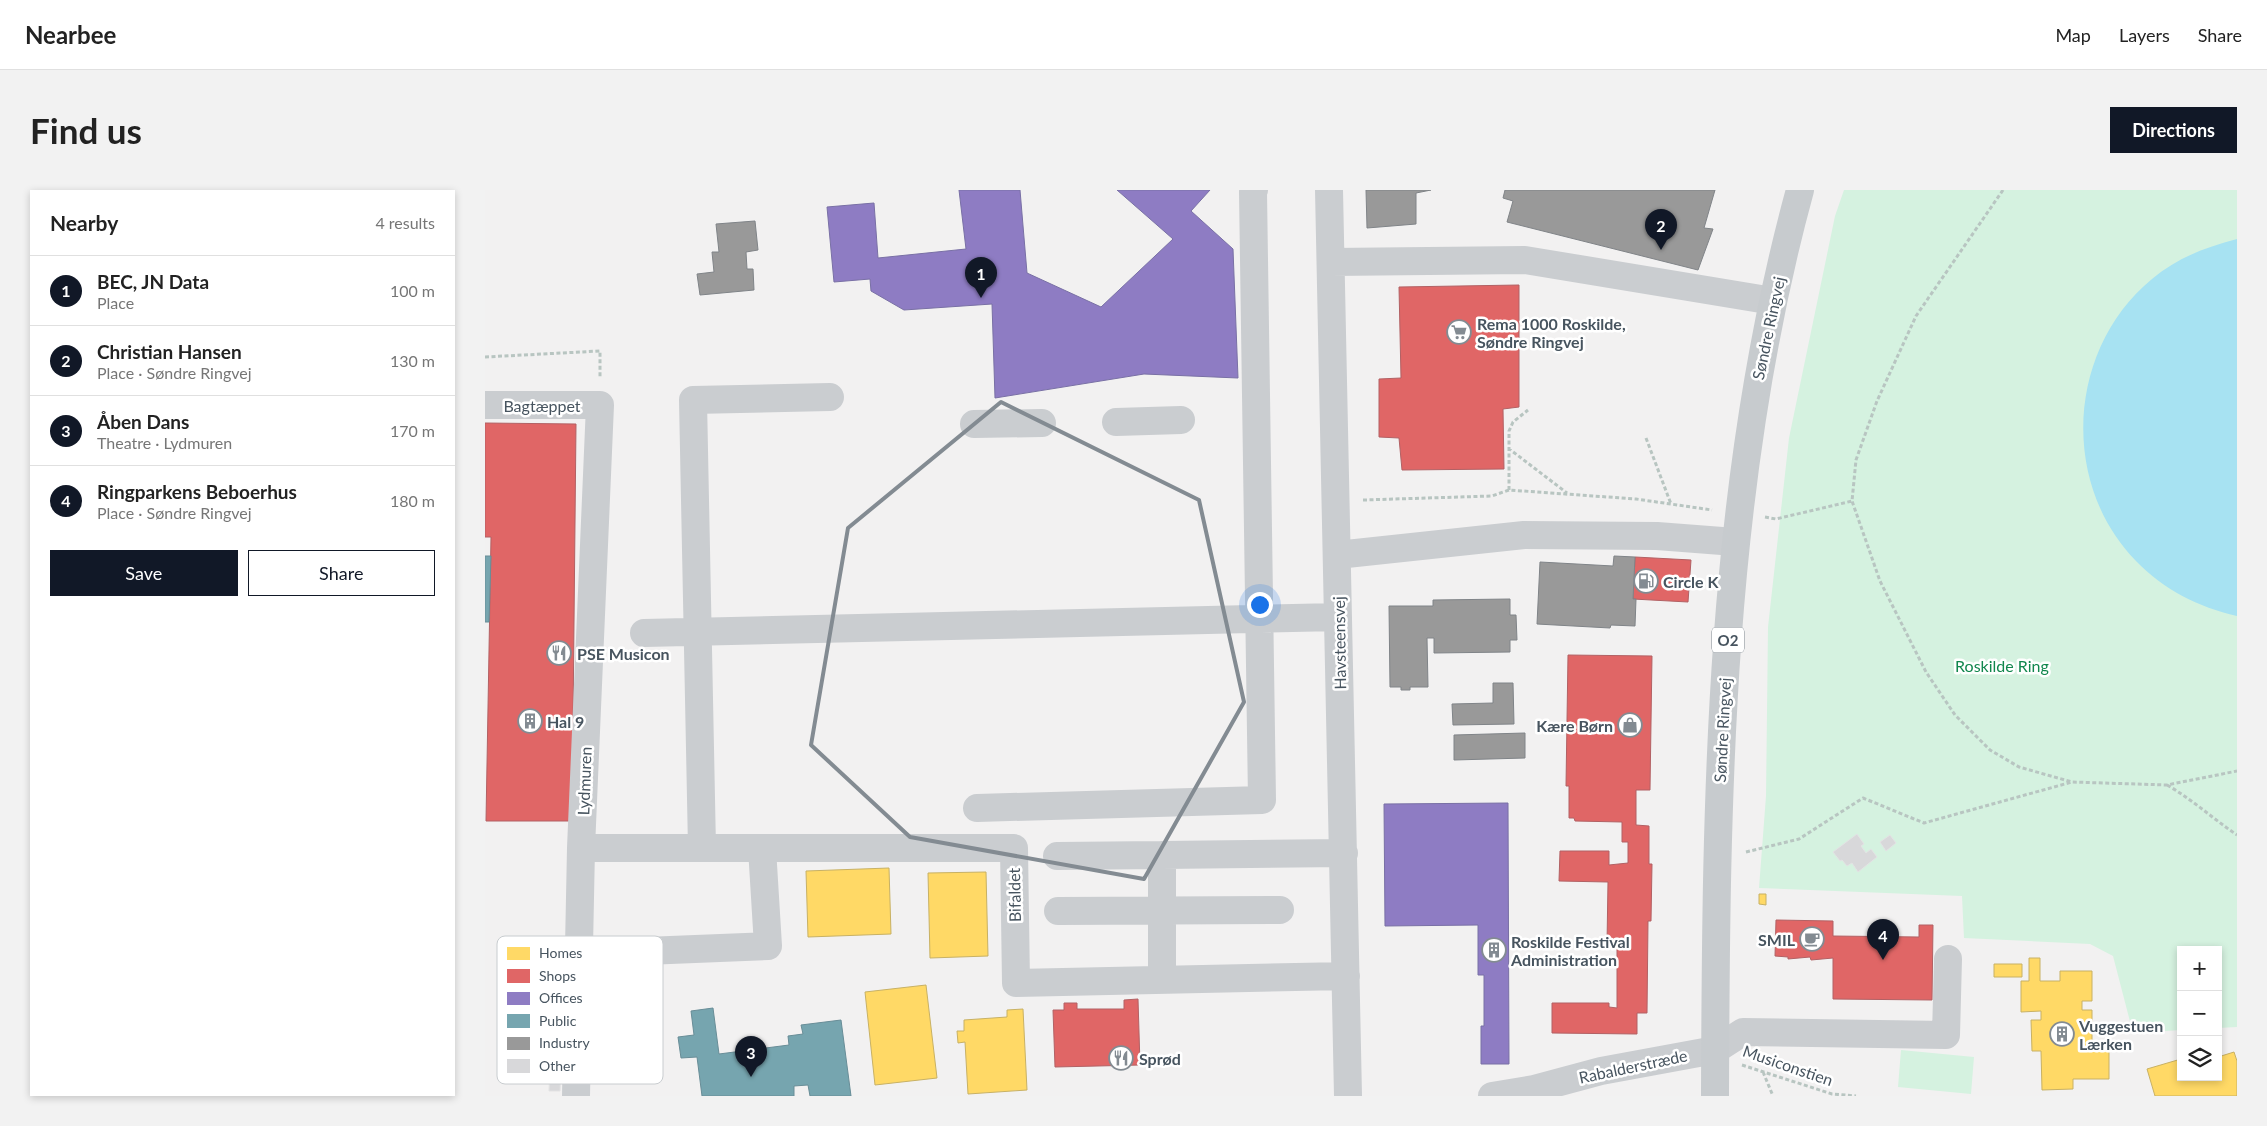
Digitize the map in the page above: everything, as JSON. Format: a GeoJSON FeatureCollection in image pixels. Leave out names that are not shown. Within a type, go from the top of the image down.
{"type":"FeatureCollection","features":[{"type":"Feature","properties":{"kind":"main road","name":"Søndre Ringvej"},"geometry":{"type":"LineString","coordinates":[[1715,1096],[1717,814],[1735,542],[1752,404],[1773,301],[1800,190]]}},
{"type":"Feature","properties":{"kind":"street"},"geometry":{"type":"LineString","coordinates":[[977,808],[1262,800],[1254,324],[1254,190]]}},
{"type":"Feature","properties":{"kind":"street","name":"Havsteensvej"},"geometry":{"type":"LineString","coordinates":[[1329,190],[1348,1096]]}},
{"type":"Feature","properties":{"kind":"street"},"geometry":{"type":"LineString","coordinates":[[1331,262],[1525,260],[1773,301]]}},
{"type":"Feature","properties":{"kind":"street"},"geometry":{"type":"LineString","coordinates":[[702,848],[693,400],[830,397]]}},
{"type":"Feature","properties":{"kind":"street","name":"Bagtæppet"},"geometry":{"type":"LineString","coordinates":[[485,405],[600,405]]}},
{"type":"Feature","properties":{"kind":"street","name":"Lydmuren"},"geometry":{"type":"LineString","coordinates":[[579,936],[581,854],[600,405]]}},
{"type":"Feature","properties":{"kind":"street"},"geometry":{"type":"LineString","coordinates":[[1117,422],[1181,420]]}},
{"type":"Feature","properties":{"kind":"street"},"geometry":{"type":"LineString","coordinates":[[974,424],[1042,423]]}},
{"type":"Feature","properties":{"kind":"street"},"geometry":{"type":"LineString","coordinates":[[1337,555],[1524,535],[1657,536],[1735,542]]}},
{"type":"Feature","properties":{"kind":"street"},"geometry":{"type":"LineString","coordinates":[[644,633],[1338,617]]}},
{"type":"Feature","properties":{"kind":"street","name":"Bifaldet"},"geometry":{"type":"LineString","coordinates":[[581,854],[702,848],[1014,848],[1016,983],[1345,976]]}},
{"type":"Feature","properties":{"kind":"street"},"geometry":{"type":"LineString","coordinates":[[663,950],[768,946],[762,848]]}},
{"type":"Feature","properties":{"kind":"street"},"geometry":{"type":"LineString","coordinates":[[1057,856],[1344,852]]}},
{"type":"Feature","properties":{"kind":"street"},"geometry":{"type":"LineString","coordinates":[[1162,855],[1163,980]]}},
{"type":"Feature","properties":{"kind":"street"},"geometry":{"type":"LineString","coordinates":[[1058,911],[1280,910]]}},
{"type":"Feature","properties":{"kind":"street"},"geometry":{"type":"LineString","coordinates":[[1715,1050],[1743,1032],[1945,1034],[1948,959]]}},
{"type":"Feature","properties":{"kind":"street","name":"Rabalderstræde"},"geometry":{"type":"LineString","coordinates":[[1493,1096],[1534,1089],[1601,1070],[1715,1050]]}},
{"type":"Feature","properties":{"kind":"path"},"geometry":{"type":"LineString","coordinates":[[2003,190],[1916,316],[1877,402],[1855,460],[1852,500],[1880,581],[1926,672],[1955,715],[1990,750],[2019,767],[2073,782],[2167,784],[2237,771]]}},
{"type":"Feature","properties":{"kind":"path"},"geometry":{"type":"LineString","coordinates":[[485,357],[600,351]]}},
{"type":"Feature","properties":{"kind":"path"},"geometry":{"type":"LineString","coordinates":[[1509,490],[1509,432],[1513,422],[1528,410]]}},
{"type":"Feature","properties":{"kind":"path"},"geometry":{"type":"LineString","coordinates":[[1646,438],[1671,504]]}},
{"type":"Feature","properties":{"kind":"path"},"geometry":{"type":"LineString","coordinates":[[1508,448],[1567,494]]}},
{"type":"Feature","properties":{"kind":"path"},"geometry":{"type":"LineString","coordinates":[[1337,501],[1492,496],[1509,490],[1636,498],[1776,519],[1852,500]]}},
{"type":"Feature","properties":{"kind":"path"},"geometry":{"type":"LineString","coordinates":[[1718,858],[1799,840],[1863,798],[1924,823],[2073,782]]}},
{"type":"Feature","properties":{"kind":"path"},"geometry":{"type":"LineString","coordinates":[[2167,784],[2191,798],[2217,822],[2237,835]]}},
{"type":"Feature","properties":{"kind":"path","name":"Musiconstien"},"geometry":{"type":"LineString","coordinates":[[1715,1050],[1743,1065],[1763,1072],[1832,1094],[1855,1096]]}},
{"type":"Feature","properties":{"kind":"path"},"geometry":{"type":"LineString","coordinates":[[1763,1072],[1773,1096]]}},
{"type":"Feature","properties":{"kind":"highlighted area"},"geometry":{"type":"Polygon","coordinates":[[[1001,402],[1199,500],[1244,702],[1144,879],[910,837],[811,745],[848,528],[1001,402]]]}},
{"type":"Feature","properties":{"kind":"green space","name":"Roskilde Ring"},"geometry":{"type":"Polygon","coordinates":[[[1844,190],[2237,190],[2237,1027],[2222,1028],[2222,946],[2177,946],[2177,1030],[2133,1033],[2113,956],[2090,944],[1964,938],[1962,896],[1759,888],[1766,796],[1768,627],[1789,438],[1835,216],[1844,190]]]}},
{"type":"Feature","properties":{"kind":"green space"},"geometry":{"type":"Polygon","coordinates":[[[1901,1050],[1974,1057],[1971,1094],[1898,1087],[1901,1050]]]}},
{"type":"Feature","properties":{"kind":"water"},"geometry":{"type":"Polygon","coordinates":[[[2237,239],[2237,616],[2195,602],[2158,581],[2136,561],[2111,529],[2094,493],[2085,455],[2084,416],[2090,378],[2103,341],[2124,308],[2152,279],[2171,265],[2203,250],[2237,239]]]}},
{"type":"Feature","properties":{"kind":"building: Homes"},"geometry":{"type":"Polygon","coordinates":[[[889,868],[891,934],[808,937],[806,871],[889,868]]]}},
{"type":"Feature","properties":{"kind":"building: Homes"},"geometry":{"type":"Polygon","coordinates":[[[986,872],[988,956],[930,958],[928,873],[986,872]]]}},
{"type":"Feature","properties":{"kind":"building: Homes"},"geometry":{"type":"Polygon","coordinates":[[[1759,894],[1766,894],[1766,905],[1759,904],[1759,894]]]}},
{"type":"Feature","properties":{"kind":"building: Homes","name":"Vuggestuen Lærken"},"geometry":{"type":"Polygon","coordinates":[[[2029,958],[2040,958],[2040,981],[2060,981],[2060,971],[2092,971],[2092,1001],[2082,1001],[2082,1010],[2092,1010],[2092,1048],[2109,1048],[2109,1079],[2073,1079],[2073,1089],[2042,1090],[2041,1051],[2032,1051],[2031,1020],[2041,1020],[2041,1011],[2021,1012],[2021,981],[2029,981],[2029,958]]]}},
{"type":"Feature","properties":{"kind":"building: Homes"},"geometry":{"type":"Polygon","coordinates":[[[1994,964],[2022,964],[2022,977],[1994,977],[1994,964]]]}},
{"type":"Feature","properties":{"kind":"building: Homes"},"geometry":{"type":"Polygon","coordinates":[[[926,985],[937,1078],[875,1085],[865,992],[926,985]]]}},
{"type":"Feature","properties":{"kind":"building: Homes"},"geometry":{"type":"Polygon","coordinates":[[[1023,1009],[1027,1090],[968,1094],[965,1042],[958,1043],[957,1031],[964,1031],[964,1020],[1007,1017],[1007,1010],[1023,1009]]]}},
{"type":"Feature","properties":{"kind":"building: Homes"},"geometry":{"type":"Polygon","coordinates":[[[2234,1052],[2237,1061],[2237,1096],[2155,1096],[2147,1069],[2177,1060],[2177,1081],[2222,1081],[2222,1056],[2234,1052]]]}},
{"type":"Feature","properties":{"kind":"building: Shops","name":"Rema 1000 Roskilde, Søndre Ringvej"},"geometry":{"type":"Polygon","coordinates":[[[1519,285],[1519,407],[1503,409],[1504,469],[1402,470],[1399,438],[1379,437],[1379,379],[1401,378],[1399,287],[1519,285]]]}},
{"type":"Feature","properties":{"kind":"building: Shops","name":"Hal 9"},"geometry":{"type":"Polygon","coordinates":[[[485,423],[576,424],[572,821],[486,821],[491,537],[485,537],[485,423]]]}},
{"type":"Feature","properties":{"kind":"building: Shops"},"geometry":{"type":"Polygon","coordinates":[[[1635,557],[1691,560],[1688,602],[1633,599],[1635,557]]]}},
{"type":"Feature","properties":{"kind":"building: Shops"},"geometry":{"type":"Polygon","coordinates":[[[1568,655],[1652,656],[1650,790],[1636,790],[1636,825],[1649,826],[1649,864],[1652,864],[1651,921],[1648,921],[1647,1013],[1637,1013],[1637,1034],[1552,1033],[1552,1003],[1609,1003],[1609,1007],[1617,1008],[1617,945],[1607,944],[1608,882],[1559,881],[1560,851],[1609,851],[1609,865],[1628,863],[1628,842],[1622,842],[1622,822],[1575,821],[1574,818],[1569,818],[1569,786],[1566,786],[1568,655]]]}},
{"type":"Feature","properties":{"kind":"building: Shops"},"geometry":{"type":"Polygon","coordinates":[[[1776,920],[1833,921],[1833,936],[1919,937],[1919,925],[1933,925],[1932,1000],[1833,999],[1833,958],[1811,960],[1810,957],[1788,959],[1788,957],[1775,956],[1776,920]]]}},
{"type":"Feature","properties":{"kind":"building: Shops"},"geometry":{"type":"Polygon","coordinates":[[[1138,999],[1140,1065],[1055,1067],[1053,1010],[1064,1010],[1064,1003],[1077,1003],[1077,1009],[1124,1009],[1124,1000],[1138,999]]]}},
{"type":"Feature","properties":{"kind":"building: Offices"},"geometry":{"type":"Polygon","coordinates":[[[959,190],[1020,190],[1027,273],[1101,307],[1173,239],[1117,190],[1210,190],[1191,211],[1233,249],[1238,378],[1144,374],[995,398],[992,304],[904,310],[871,291],[870,279],[834,282],[827,207],[874,203],[878,258],[966,249],[959,190]]]}},
{"type":"Feature","properties":{"kind":"building: Offices","name":"Roskilde Festival Administration"},"geometry":{"type":"Polygon","coordinates":[[[1508,803],[1509,1064],[1481,1064],[1481,1026],[1484,1026],[1484,975],[1478,975],[1478,925],[1385,926],[1384,804],[1508,803]]]}},
{"type":"Feature","properties":{"kind":"building: Public"},"geometry":{"type":"Polygon","coordinates":[[[485,556],[491,556],[489,622],[485,622],[485,556]]]}},
{"type":"Feature","properties":{"kind":"building: Public"},"geometry":{"type":"Polygon","coordinates":[[[713,1008],[719,1054],[789,1045],[788,1036],[803,1034],[801,1025],[841,1020],[851,1096],[810,1096],[808,1085],[794,1086],[794,1096],[702,1096],[697,1057],[681,1058],[678,1037],[694,1035],[691,1011],[713,1008]]]}},
{"type":"Feature","properties":{"kind":"building: Industry"},"geometry":{"type":"Polygon","coordinates":[[[1366,190],[1431,190],[1416,193],[1416,224],[1367,228],[1366,190]]]}},
{"type":"Feature","properties":{"kind":"building: Industry"},"geometry":{"type":"Polygon","coordinates":[[[1505,190],[1715,190],[1704,228],[1713,229],[1698,270],[1507,222],[1513,201],[1503,198],[1505,190]]]}},
{"type":"Feature","properties":{"kind":"building: Industry"},"geometry":{"type":"Polygon","coordinates":[[[755,221],[758,250],[746,252],[747,269],[753,269],[754,290],[700,295],[697,274],[714,272],[712,252],[719,252],[716,224],[755,221]]]}},
{"type":"Feature","properties":{"kind":"building: Industry"},"geometry":{"type":"Polygon","coordinates":[[[1614,556],[1635,557],[1633,599],[1636,599],[1635,626],[1611,625],[1610,628],[1537,624],[1540,562],[1613,566],[1614,556]]]}},
{"type":"Feature","properties":{"kind":"building: Industry"},"geometry":{"type":"Polygon","coordinates":[[[1510,599],[1510,615],[1516,615],[1517,640],[1510,640],[1510,652],[1434,653],[1434,638],[1427,638],[1428,687],[1410,687],[1410,690],[1401,690],[1401,687],[1390,687],[1389,606],[1433,606],[1433,600],[1510,599]]]}},
{"type":"Feature","properties":{"kind":"building: Industry"},"geometry":{"type":"Polygon","coordinates":[[[1493,683],[1513,683],[1514,724],[1453,725],[1452,704],[1493,703],[1493,683]]]}},
{"type":"Feature","properties":{"kind":"building: Industry"},"geometry":{"type":"Polygon","coordinates":[[[1525,733],[1525,758],[1454,760],[1454,735],[1525,733]]]}},
{"type":"Feature","properties":{"kind":"building: Other"},"geometry":{"type":"Polygon","coordinates":[[[1857,834],[1864,844],[1861,846],[1866,853],[1871,849],[1877,857],[1858,872],[1852,863],[1847,866],[1833,852],[1857,834]]]}},
{"type":"Feature","properties":{"kind":"building: Other"},"geometry":{"type":"Polygon","coordinates":[[[1890,835],[1896,843],[1886,851],[1880,842],[1890,835]]]}},
{"type":"Feature","properties":{"kind":"building: Other"},"geometry":{"type":"Polygon","coordinates":[[[549,1084],[560,1084],[560,1091],[549,1091],[549,1084]]]}},
{"type":"Feature","properties":{"kind":"place","name":"Christian Hansen"},"geometry":{"type":"Point","coordinates":[1661,250]}},
{"type":"Feature","properties":{"kind":"place","name":"BEC, JN Data"},"geometry":{"type":"Point","coordinates":[981,298]}},
{"type":"Feature","properties":{"kind":"place","name":"Rema 1000 Roskilde, Søndre Ringvej"},"geometry":{"type":"Point","coordinates":[1459,332]}},
{"type":"Feature","properties":{"kind":"place","name":"Circle K"},"geometry":{"type":"Point","coordinates":[1646,581]}},
{"type":"Feature","properties":{"kind":"place","name":"PSE Musicon"},"geometry":{"type":"Point","coordinates":[559,653]}},
{"type":"Feature","properties":{"kind":"place","name":"Hal 9"},"geometry":{"type":"Point","coordinates":[530,721]}},
{"type":"Feature","properties":{"kind":"place","name":"Kære Børn"},"geometry":{"type":"Point","coordinates":[1630,725]}},
{"type":"Feature","properties":{"kind":"place","name":"SMIL"},"geometry":{"type":"Point","coordinates":[1812,939]}},
{"type":"Feature","properties":{"kind":"place","name":"Roskilde Festival Administration"},"geometry":{"type":"Point","coordinates":[1494,950]}},
{"type":"Feature","properties":{"kind":"place","name":"Ringparkens Beboerhus"},"geometry":{"type":"Point","coordinates":[1883,960]}},
{"type":"Feature","properties":{"kind":"place","name":"Vuggestuen Lærken"},"geometry":{"type":"Point","coordinates":[2062,1034]}},
{"type":"Feature","properties":{"kind":"place","name":"Sprød"},"geometry":{"type":"Point","coordinates":[1121,1058]}},
{"type":"Feature","properties":{"kind":"place","name":"Åben Dans"},"geometry":{"type":"Point","coordinates":[751,1077]}}]}
